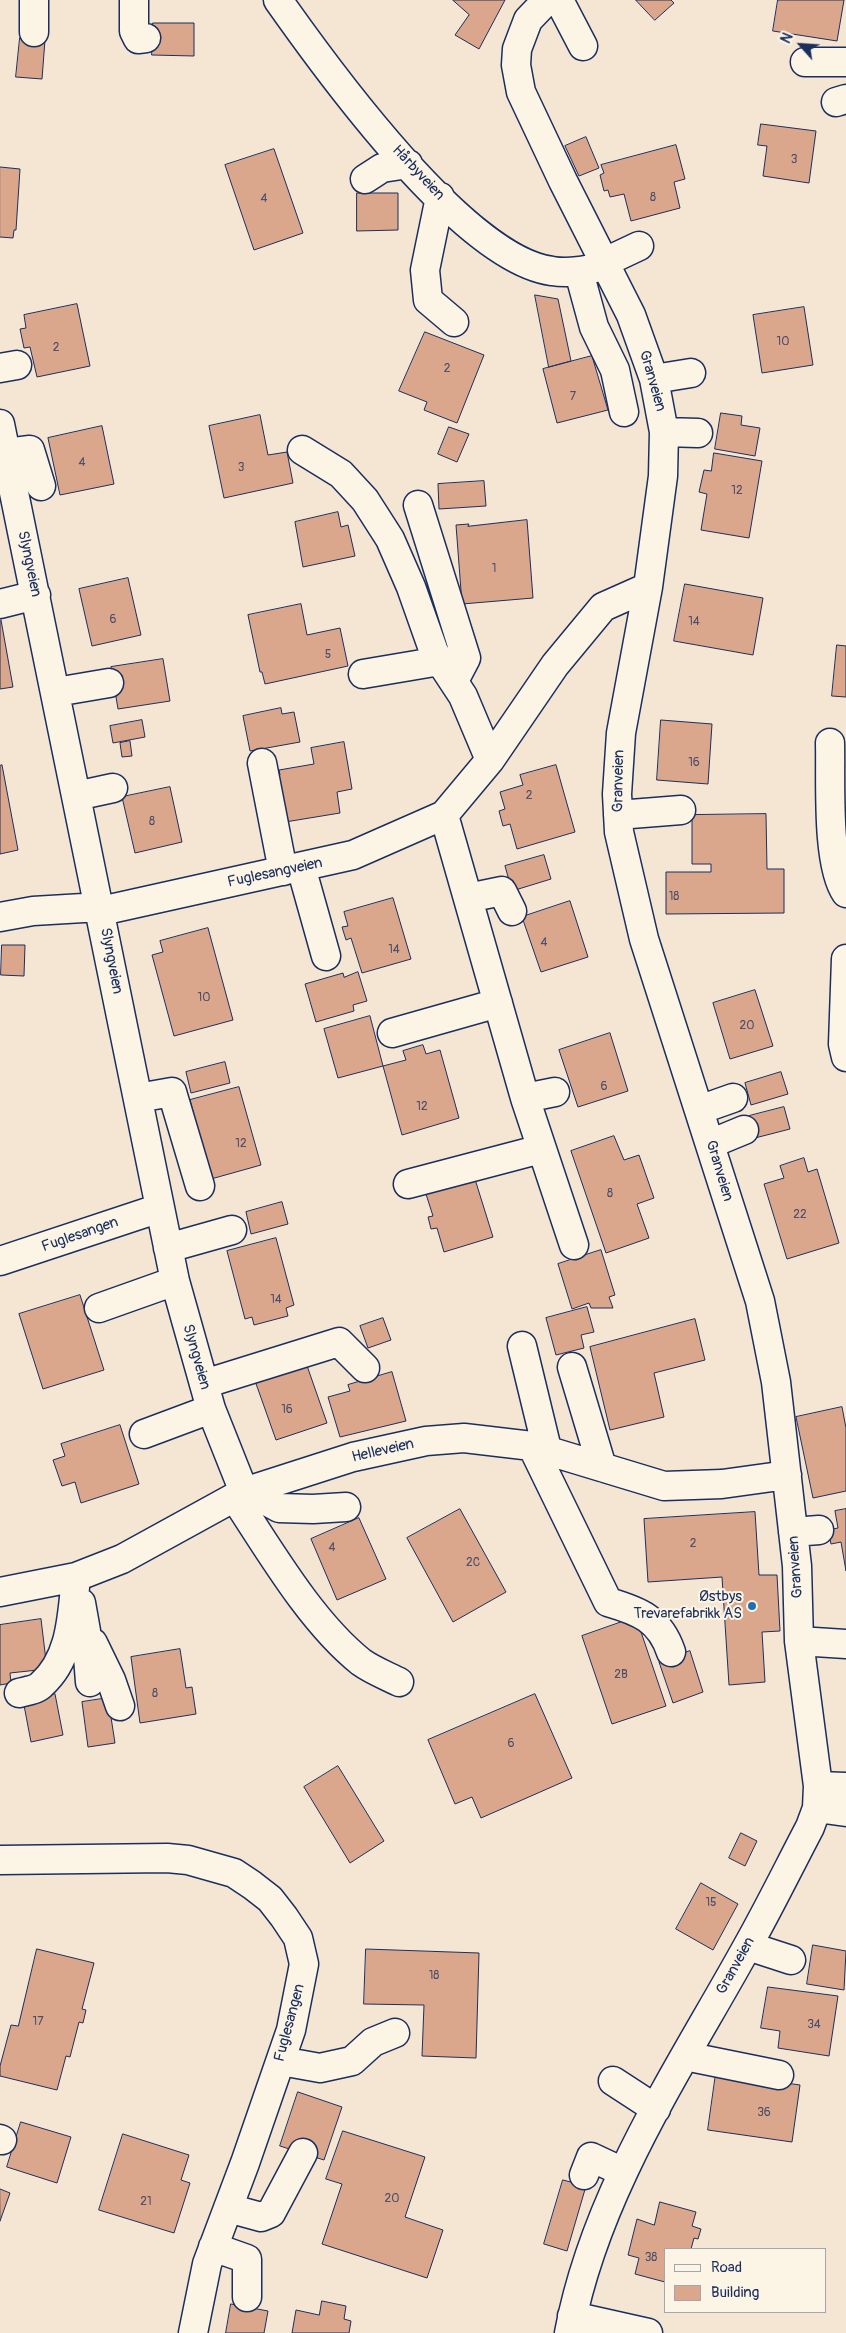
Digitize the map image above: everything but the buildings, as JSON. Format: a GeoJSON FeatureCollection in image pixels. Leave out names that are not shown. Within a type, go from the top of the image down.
{"type":"FeatureCollection","features":[{"type":"Feature","properties":{"kind":"street"},"geometry":{"type":"LineString","coordinates":[[34,0],[34,32]]}},
{"type":"Feature","properties":{"kind":"street"},"geometry":{"type":"LineString","coordinates":[[134,0],[134,31],[138,39],[146,38]]}},
{"type":"Feature","properties":{"kind":"street","name":"Hårbyveien"},"geometry":{"type":"LineString","coordinates":[[278,0],[315,53],[361,111],[408,164],[473,229],[514,258],[551,271],[596,267]]}},
{"type":"Feature","properties":{"kind":"street"},"geometry":{"type":"LineString","coordinates":[[543,2],[583,46]]}},
{"type":"Feature","properties":{"kind":"street","name":"Granveien"},"geometry":{"type":"LineString","coordinates":[[543,2],[528,20],[517,49],[516,65],[521,92],[596,267],[631,315],[654,379],[664,432],[664,476],[648,587],[617,762],[618,815],[621,840],[644,938],[760,1301],[776,1382],[787,1475],[806,1531],[797,1566],[799,1641],[818,1797],[810,1827],[748,1946],[685,2056],[624,2172],[596,2240],[571,2324]]}},
{"type":"Feature","properties":{"kind":"street"},"geometry":{"type":"LineString","coordinates":[[805,62],[846,62]]}},
{"type":"Feature","properties":{"kind":"street"},"geometry":{"type":"LineString","coordinates":[[365,178],[382,168],[408,164]]}},
{"type":"Feature","properties":{"kind":"street"},"geometry":{"type":"LineString","coordinates":[[440,197],[425,270],[428,300],[454,322]]}},
{"type":"Feature","properties":{"kind":"street"},"geometry":{"type":"LineString","coordinates":[[624,412],[615,370],[594,327],[596,267],[639,246]]}},
{"type":"Feature","properties":{"kind":"street"},"geometry":{"type":"LineString","coordinates":[[654,379],[691,373]]}},
{"type":"Feature","properties":{"kind":"street"},"geometry":{"type":"LineString","coordinates":[[664,432],[698,433]]}},
{"type":"Feature","properties":{"kind":"street"},"geometry":{"type":"LineString","coordinates":[[2,435],[30,450],[41,486]]}},
{"type":"Feature","properties":{"kind":"street","name":"Slyngveien"},"geometry":{"type":"LineString","coordinates":[[2,435],[175,1281],[208,1396],[242,1493],[286,1575],[335,1638],[363,1663],[399,1682]]}},
{"type":"Feature","properties":{"kind":"street"},"geometry":{"type":"LineString","coordinates":[[302,450],[341,474],[365,500],[390,539],[411,587],[434,652],[463,696],[490,760]]}},
{"type":"Feature","properties":{"kind":"street"},"geometry":{"type":"LineString","coordinates":[[363,674],[447,671],[466,658],[418,504]]}},
{"type":"Feature","properties":{"kind":"street","name":"Fuglesangveien"},"geometry":{"type":"LineString","coordinates":[[0,917],[33,911],[100,909],[353,855],[444,815],[490,760],[555,665],[603,606],[648,587]]}},
{"type":"Feature","properties":{"kind":"street"},"geometry":{"type":"LineString","coordinates":[[0,604],[36,595]]}},
{"type":"Feature","properties":{"kind":"street"},"geometry":{"type":"LineString","coordinates":[[56,692],[109,684]]}},
{"type":"Feature","properties":{"kind":"street"},"geometry":{"type":"LineString","coordinates":[[830,743],[833,848],[841,886],[846,893]]}},
{"type":"Feature","properties":{"kind":"street"},"geometry":{"type":"LineString","coordinates":[[262,763],[292,869],[326,956]]}},
{"type":"Feature","properties":{"kind":"street"},"geometry":{"type":"LineString","coordinates":[[76,796],[114,788]]}},
{"type":"Feature","properties":{"kind":"street"},"geometry":{"type":"LineString","coordinates":[[618,815],[681,810]]}},
{"type":"Feature","properties":{"kind":"street"},"geometry":{"type":"LineString","coordinates":[[444,815],[525,1098],[574,1246]]}},
{"type":"Feature","properties":{"kind":"street"},"geometry":{"type":"LineString","coordinates":[[468,898],[502,891],[512,911]]}},
{"type":"Feature","properties":{"kind":"street"},"geometry":{"type":"LineString","coordinates":[[846,960],[843,1044],[846,1057]]}},
{"type":"Feature","properties":{"kind":"street"},"geometry":{"type":"LineString","coordinates":[[392,1033],[498,1003]]}},
{"type":"Feature","properties":{"kind":"street"},"geometry":{"type":"LineString","coordinates":[[138,1098],[172,1092],[200,1186]]}},
{"type":"Feature","properties":{"kind":"street"},"geometry":{"type":"LineString","coordinates":[[525,1098],[555,1092]]}},
{"type":"Feature","properties":{"kind":"street"},"geometry":{"type":"LineString","coordinates":[[699,1110],[733,1098]]}},
{"type":"Feature","properties":{"kind":"street"},"geometry":{"type":"LineString","coordinates":[[710,1144],[744,1130]]}},
{"type":"Feature","properties":{"kind":"street"},"geometry":{"type":"LineString","coordinates":[[408,1184],[537,1137]]}},
{"type":"Feature","properties":{"kind":"street","name":"Fuglesangen"},"geometry":{"type":"LineString","coordinates":[[0,1261],[160,1208]]}},
{"type":"Feature","properties":{"kind":"street"},"geometry":{"type":"LineString","coordinates":[[168,1248],[232,1230]]}},
{"type":"Feature","properties":{"kind":"street"},"geometry":{"type":"LineString","coordinates":[[98,1308],[175,1281]]}},
{"type":"Feature","properties":{"kind":"street"},"geometry":{"type":"LineString","coordinates":[[144,1434],[208,1396],[339,1342],[365,1368]]}},
{"type":"Feature","properties":{"kind":"street"},"geometry":{"type":"LineString","coordinates":[[522,1346],[540,1448],[608,1602],[647,1617],[665,1635],[671,1652]]}},
{"type":"Feature","properties":{"kind":"street"},"geometry":{"type":"LineString","coordinates":[[572,1367],[602,1467]]}},
{"type":"Feature","properties":{"kind":"street","name":"Helleveien"},"geometry":{"type":"LineString","coordinates":[[0,1592],[76,1577],[122,1559],[242,1493],[353,1457],[426,1441],[464,1438],[540,1448],[664,1486],[722,1484],[787,1475]]}},
{"type":"Feature","properties":{"kind":"street"},"geometry":{"type":"LineString","coordinates":[[242,1493],[279,1508],[346,1507]]}},
{"type":"Feature","properties":{"kind":"street"},"geometry":{"type":"LineString","coordinates":[[76,1577],[86,1631],[90,1682]]}},
{"type":"Feature","properties":{"kind":"street"},"geometry":{"type":"LineString","coordinates":[[19,1693],[40,1686],[64,1652],[71,1622],[76,1577]]}},
{"type":"Feature","properties":{"kind":"street"},"geometry":{"type":"LineString","coordinates":[[86,1631],[111,1680],[120,1706]]}},
{"type":"Feature","properties":{"kind":"street"},"geometry":{"type":"LineString","coordinates":[[799,1641],[846,1644]]}},
{"type":"Feature","properties":{"kind":"street"},"geometry":{"type":"LineString","coordinates":[[818,1797],[846,1787]]}},
{"type":"Feature","properties":{"kind":"street"},"geometry":{"type":"LineString","coordinates":[[818,1797],[846,1812]]}},
{"type":"Feature","properties":{"kind":"street","name":"Fuglesangen"},"geometry":{"type":"LineString","coordinates":[[2,1866],[167,1858],[188,1860],[234,1874],[252,1884],[270,1899],[298,1938],[304,1964],[299,1999],[281,2061],[207,2264],[193,2333]]}},
{"type":"Feature","properties":{"kind":"street"},"geometry":{"type":"LineString","coordinates":[[748,1946],[791,1960]]}},
{"type":"Feature","properties":{"kind":"street"},"geometry":{"type":"LineString","coordinates":[[281,2061],[320,2068],[352,2061],[373,2042],[395,2034]]}},
{"type":"Feature","properties":{"kind":"street"},"geometry":{"type":"LineString","coordinates":[[685,2056],[779,2075]]}},
{"type":"Feature","properties":{"kind":"street"},"geometry":{"type":"LineString","coordinates":[[613,2081],[656,2109]]}},
{"type":"Feature","properties":{"kind":"street"},"geometry":{"type":"LineString","coordinates":[[228,2208],[261,2217],[271,2213],[303,2153]]}},
{"type":"Feature","properties":{"kind":"street"},"geometry":{"type":"LineString","coordinates":[[584,2175],[591,2157],[624,2172]]}},
{"type":"Feature","properties":{"kind":"street"},"geometry":{"type":"LineString","coordinates":[[213,2247],[247,2259],[247,2297]]}},
{"type":"Feature","properties":{"kind":"street"},"geometry":{"type":"LineString","coordinates":[[571,2324],[648,2333]]}},
{"type":"Feature","properties":{"kind":"place","name":"Østbys Trevarefabrikk AS"},"geometry":{"type":"Point","coordinates":[752,1606]}}]}
